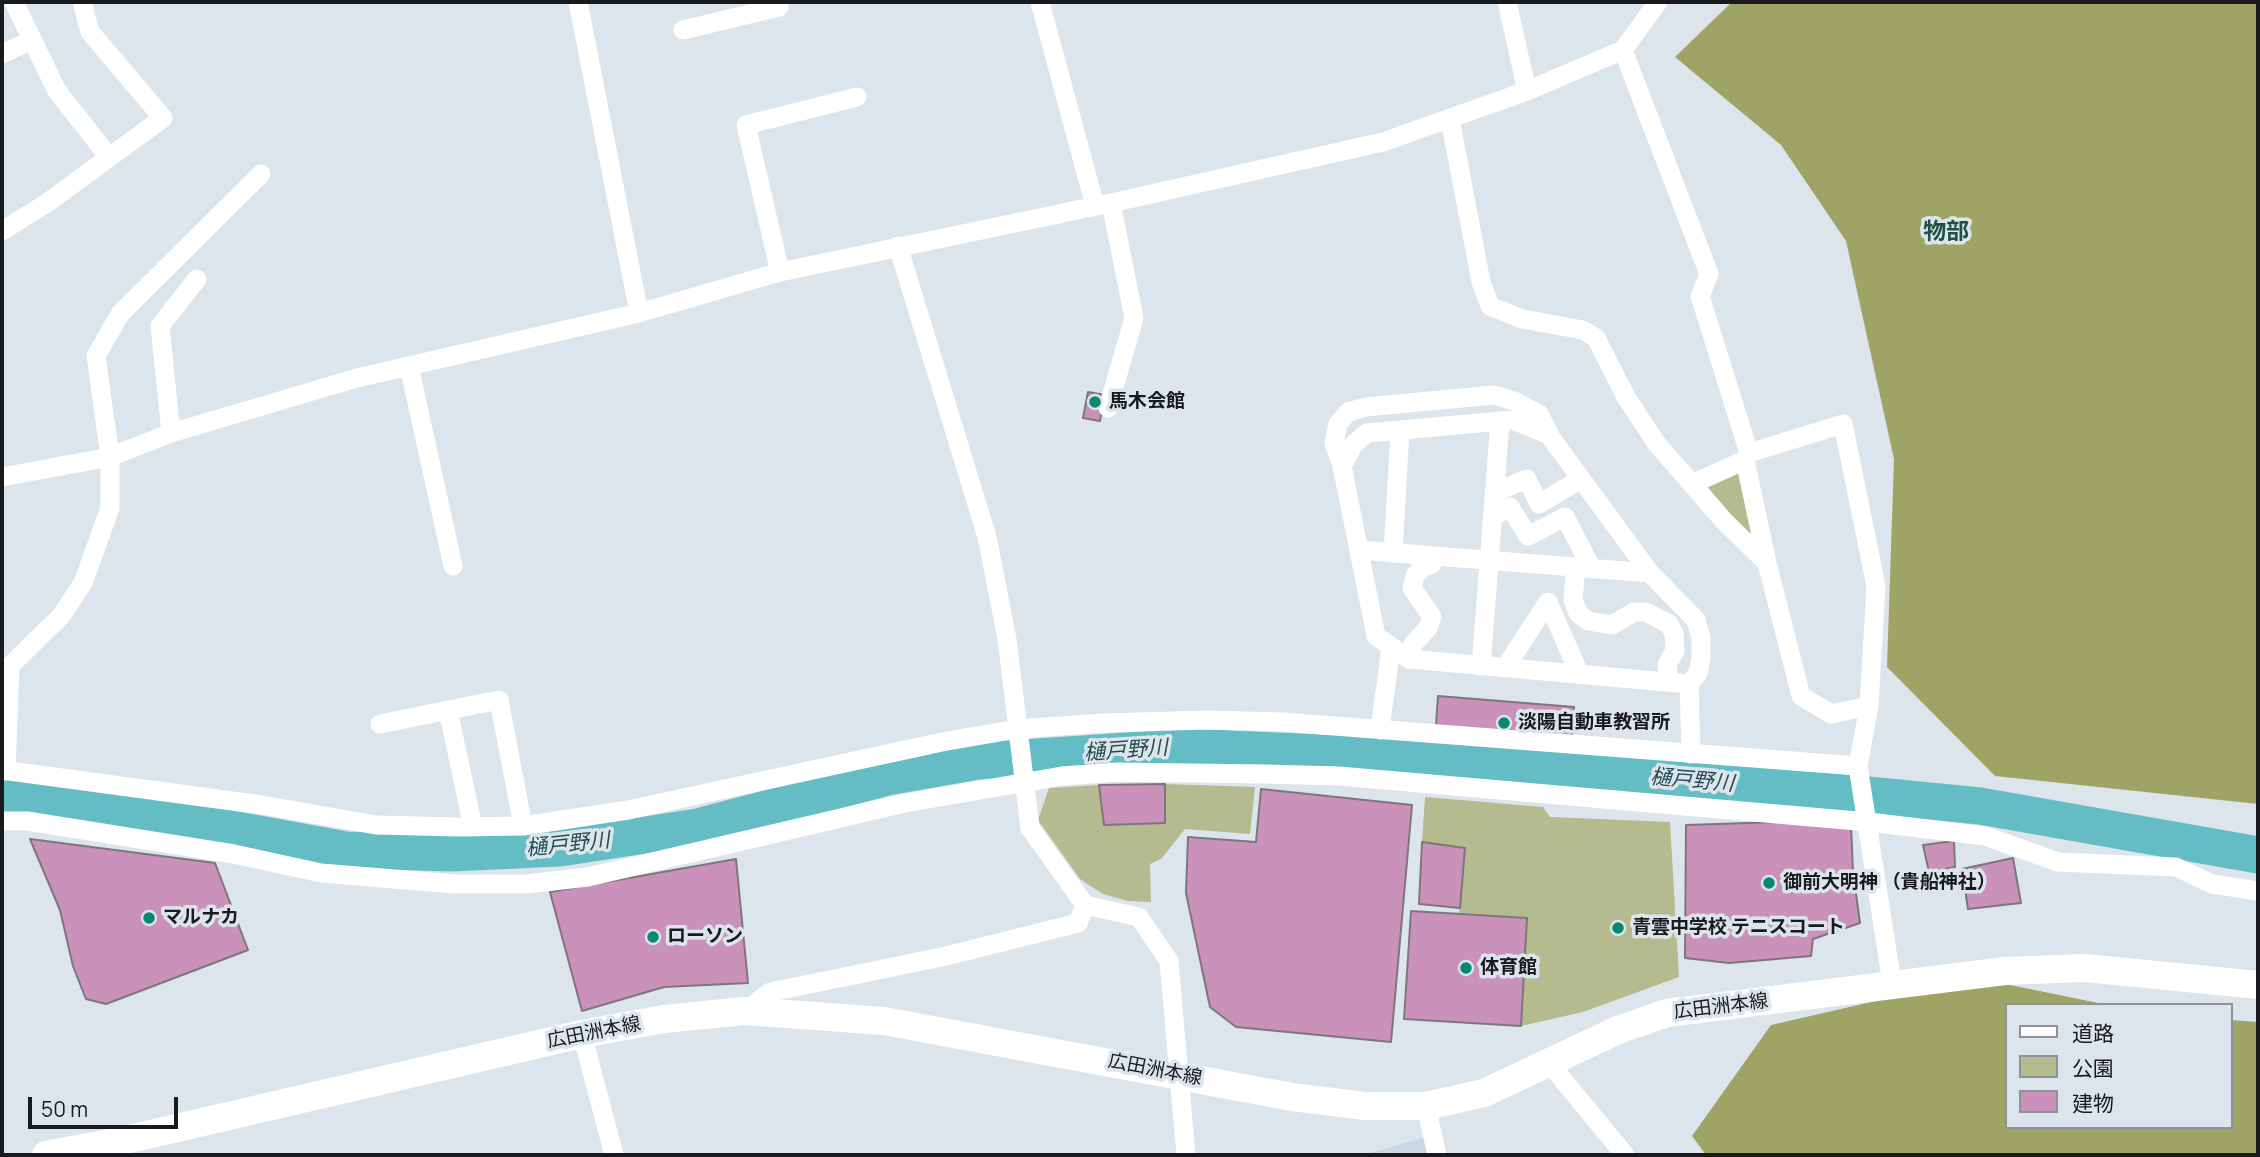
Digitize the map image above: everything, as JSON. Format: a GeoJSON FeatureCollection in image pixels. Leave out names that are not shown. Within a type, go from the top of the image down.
{"type":"FeatureCollection","features":[{"type":"Feature","properties":{"kind":"main road","name":"広田洲本線"},"geometry":{"type":"LineString","coordinates":[[46,1155],[137,1138],[582,1034],[664,1019],[745,1011],[884,1021],[1292,1097],[1365,1106],[1426,1106],[1484,1093],[1618,1030],[1667,1013],[2005,971],[2085,968],[2258,985]]}},
{"type":"Feature","properties":{"kind":"street"},"geometry":{"type":"LineString","coordinates":[[14,2],[57,91],[109,158]]}},
{"type":"Feature","properties":{"kind":"street"},"geometry":{"type":"LineString","coordinates":[[2,231],[47,203],[163,118],[90,32],[82,2]]}},
{"type":"Feature","properties":{"kind":"street"},"geometry":{"type":"LineString","coordinates":[[578,2],[639,313]]}},
{"type":"Feature","properties":{"kind":"street"},"geometry":{"type":"LineString","coordinates":[[683,30],[779,7],[778,2]]}},
{"type":"Feature","properties":{"kind":"street"},"geometry":{"type":"LineString","coordinates":[[1040,2],[1103,205],[1134,318],[1108,408]]}},
{"type":"Feature","properties":{"kind":"street"},"geometry":{"type":"LineString","coordinates":[[1507,2],[1527,91]]}},
{"type":"Feature","properties":{"kind":"street"},"geometry":{"type":"LineString","coordinates":[[2,477],[110,457],[171,433],[357,378],[639,313],[780,272],[1103,205],[1383,142],[1527,91],[1623,50],[1658,2]]}},
{"type":"Feature","properties":{"kind":"street"},"geometry":{"type":"LineString","coordinates":[[2,54],[32,40]]}},
{"type":"Feature","properties":{"kind":"street"},"geometry":{"type":"LineString","coordinates":[[1623,50],[1709,274],[1700,296],[1747,457],[1767,563],[1801,696],[1830,714],[1869,706]]}},
{"type":"Feature","properties":{"kind":"street"},"geometry":{"type":"LineString","coordinates":[[780,272],[746,125],[857,97]]}},
{"type":"Feature","properties":{"kind":"street"},"geometry":{"type":"LineString","coordinates":[[1450,119],[1481,282],[1490,306],[1522,319],[1583,330],[1596,338],[1639,419],[1745,544],[1767,563]]}},
{"type":"Feature","properties":{"kind":"street"},"geometry":{"type":"LineString","coordinates":[[261,174],[120,314],[96,356],[110,457],[110,508],[83,583],[61,617],[10,666],[4,770],[262,805],[376,825],[473,827],[523,826],[628,810],[942,742],[1017,729],[1208,720],[1380,730],[1858,766]]}},
{"type":"Feature","properties":{"kind":"street"},"geometry":{"type":"LineString","coordinates":[[898,246],[987,537],[1007,639],[1030,828],[1085,905],[1139,917],[1169,961],[1186,1155]]}},
{"type":"Feature","properties":{"kind":"street"},"geometry":{"type":"LineString","coordinates":[[171,433],[160,326],[197,279]]}},
{"type":"Feature","properties":{"kind":"street"},"geometry":{"type":"LineString","coordinates":[[409,366],[453,566]]}},
{"type":"Feature","properties":{"kind":"street"},"geometry":{"type":"LineString","coordinates":[[1689,684],[1409,659],[1376,636],[1342,466],[1334,443],[1338,424],[1348,412],[1366,407],[1494,395],[1514,401],[1539,414],[1552,439],[1650,573],[1696,620],[1701,638],[1701,657],[1698,673],[1689,684],[1691,754]]}},
{"type":"Feature","properties":{"kind":"street"},"geometry":{"type":"LineString","coordinates":[[1342,466],[1353,445],[1367,433],[1513,420],[1552,439]]}},
{"type":"Feature","properties":{"kind":"street"},"geometry":{"type":"LineString","coordinates":[[1481,666],[1500,421]]}},
{"type":"Feature","properties":{"kind":"street"},"geometry":{"type":"LineString","coordinates":[[1692,484],[1747,457],[1843,424],[1876,586],[1869,706],[1858,766],[1869,822],[1892,983]]}},
{"type":"Feature","properties":{"kind":"street"},"geometry":{"type":"LineString","coordinates":[[1393,553],[1400,430]]}},
{"type":"Feature","properties":{"kind":"street"},"geometry":{"type":"LineString","coordinates":[[1495,492],[1527,479],[1539,504],[1581,479]]}},
{"type":"Feature","properties":{"kind":"street"},"geometry":{"type":"LineString","coordinates":[[1493,516],[1510,508],[1528,536],[1565,517],[1584,568],[1573,599],[1578,613],[1588,621],[1612,625],[1634,612],[1646,612],[1669,624],[1674,633],[1675,650],[1667,665],[1669,682]]}},
{"type":"Feature","properties":{"kind":"street"},"geometry":{"type":"LineString","coordinates":[[1359,550],[1650,573]]}},
{"type":"Feature","properties":{"kind":"street"},"geometry":{"type":"LineString","coordinates":[[1409,659],[1413,643],[1428,628],[1432,617],[1412,588],[1415,576],[1421,568],[1432,564],[1434,556]]}},
{"type":"Feature","properties":{"kind":"street"},"geometry":{"type":"LineString","coordinates":[[1505,668],[1548,602],[1580,675]]}},
{"type":"Feature","properties":{"kind":"street"},"geometry":{"type":"LineString","coordinates":[[1380,730],[1391,647]]}},
{"type":"Feature","properties":{"kind":"street"},"geometry":{"type":"LineString","coordinates":[[380,724],[499,700],[523,826]]}},
{"type":"Feature","properties":{"kind":"street"},"geometry":{"type":"LineString","coordinates":[[448,710],[473,827]]}},
{"type":"Feature","properties":{"kind":"street"},"geometry":{"type":"LineString","coordinates":[[2,821],[27,821],[234,854],[321,873],[454,884],[527,884],[588,877],[694,855],[905,803],[1062,776],[1117,772],[1339,776],[1869,822],[1985,836],[2058,862],[2176,867],[2212,884],[2258,891]]}},
{"type":"Feature","properties":{"kind":"street"},"geometry":{"type":"LineString","coordinates":[[745,1011],[770,992],[942,957],[1078,923],[1085,905]]}},
{"type":"Feature","properties":{"kind":"street"},"geometry":{"type":"LineString","coordinates":[[582,1034],[614,1155]]}},
{"type":"Feature","properties":{"kind":"street"},"geometry":{"type":"LineString","coordinates":[[1549,1063],[1625,1155]]}},
{"type":"Feature","properties":{"kind":"street"},"geometry":{"type":"LineString","coordinates":[[1426,1106],[1437,1155]]}},
{"type":"Feature","properties":{"kind":"shaded area"},"geometry":{"type":"Polygon","coordinates":[[[1425,1137],[1430,1155],[1364,1155],[1425,1137]]]}},
{"type":"Feature","properties":{"kind":"green space"},"geometry":{"type":"Polygon","coordinates":[[[1732,2],[2258,2],[2258,804],[1995,776],[1887,667],[1894,459],[1846,241],[1781,145],[1675,57],[1732,2]]]}},
{"type":"Feature","properties":{"kind":"green space"},"geometry":{"type":"Polygon","coordinates":[[[1740,471],[1756,545],[1706,485],[1740,471]]]}},
{"type":"Feature","properties":{"kind":"green space"},"geometry":{"type":"Polygon","coordinates":[[[1165,784],[1255,787],[1250,834],[1185,829],[1161,859],[1150,864],[1151,902],[1128,901],[1103,894],[1080,879],[1038,820],[1049,788],[1099,785],[1104,825],[1165,823],[1165,784]]]}},
{"type":"Feature","properties":{"kind":"green space"},"geometry":{"type":"Polygon","coordinates":[[[1425,797],[1543,807],[1550,817],[1670,822],[1679,977],[1583,1012],[1521,1026],[1527,918],[1459,914],[1465,848],[1422,842],[1425,797]]]}},
{"type":"Feature","properties":{"kind":"green space"},"geometry":{"type":"Polygon","coordinates":[[[1976,978],[2098,1003],[2004,1003],[2004,1129],[2232,1129],[2232,1020],[2258,1022],[2258,1155],[1706,1155],[1692,1136],[1771,1025],[1976,978]]]}},
{"type":"Feature","properties":{"kind":"building","name":"馬木会館"},"geometry":{"type":"Polygon","coordinates":[[[1088,392],[1105,395],[1100,421],[1083,418],[1088,392]]]}},
{"type":"Feature","properties":{"kind":"building","name":"淡陽自動車教習所"},"geometry":{"type":"Polygon","coordinates":[[[1438,696],[1574,707],[1571,750],[1435,740],[1438,696]]]}},
{"type":"Feature","properties":{"kind":"building"},"geometry":{"type":"Polygon","coordinates":[[[1165,784],[1165,823],[1104,825],[1099,785],[1165,784]]]}},
{"type":"Feature","properties":{"kind":"building"},"geometry":{"type":"Polygon","coordinates":[[[1261,789],[1412,805],[1391,1042],[1236,1027],[1210,1007],[1186,893],[1188,837],[1256,842],[1261,789]]]}},
{"type":"Feature","properties":{"kind":"building","name":"御前大明神 （貴船神社）"},"geometry":{"type":"Polygon","coordinates":[[[1809,821],[1851,825],[1853,872],[1860,923],[1813,939],[1811,956],[1729,963],[1685,958],[1686,825],[1809,821]]]}},
{"type":"Feature","properties":{"kind":"building","name":"マルナカ"},"geometry":{"type":"Polygon","coordinates":[[[30,839],[215,863],[248,950],[106,1004],[86,999],[73,966],[60,910],[30,839]]]}},
{"type":"Feature","properties":{"kind":"building"},"geometry":{"type":"Polygon","coordinates":[[[1954,841],[1955,867],[1929,872],[1923,845],[1954,841]]]}},
{"type":"Feature","properties":{"kind":"building"},"geometry":{"type":"Polygon","coordinates":[[[1422,842],[1465,848],[1460,908],[1419,904],[1422,842]]]}},
{"type":"Feature","properties":{"kind":"building"},"geometry":{"type":"Polygon","coordinates":[[[2013,858],[2021,903],[1968,909],[1962,869],[2013,858]]]}},
{"type":"Feature","properties":{"kind":"building","name":"ローソン"},"geometry":{"type":"Polygon","coordinates":[[[736,859],[748,983],[664,987],[582,1011],[550,892],[736,859]]]}},
{"type":"Feature","properties":{"kind":"building","name":"体育館"},"geometry":{"type":"Polygon","coordinates":[[[1411,911],[1527,918],[1521,1026],[1404,1019],[1411,911]]]}},
{"type":"Feature","properties":{"kind":"waterway","name":"樋戸野川"},"geometry":{"type":"LineString","coordinates":[[2,793],[73,800],[346,850],[451,853],[560,848],[698,827],[887,777],[978,761],[1186,747],[1392,756],[1980,806],[2258,855]]}},
{"type":"Feature","properties":{"kind":"place","name":"馬木会館"},"geometry":{"type":"Point","coordinates":[1095,402]}},
{"type":"Feature","properties":{"kind":"place","name":"淡陽自動車教習所"},"geometry":{"type":"Point","coordinates":[1504,723]}},
{"type":"Feature","properties":{"kind":"place","name":"御前大明神 （貴船神社）"},"geometry":{"type":"Point","coordinates":[1769,883]}},
{"type":"Feature","properties":{"kind":"place","name":"マルナカ"},"geometry":{"type":"Point","coordinates":[149,918]}},
{"type":"Feature","properties":{"kind":"place","name":"青雲中学校 テニスコート"},"geometry":{"type":"Point","coordinates":[1618,928]}},
{"type":"Feature","properties":{"kind":"place","name":"ローソン"},"geometry":{"type":"Point","coordinates":[653,937]}},
{"type":"Feature","properties":{"kind":"place","name":"体育館"},"geometry":{"type":"Point","coordinates":[1466,968]}},
{"type":"Feature","properties":{"kind":"district","name":"物部"},"geometry":{"type":"Point","coordinates":[1946,233]}}]}
